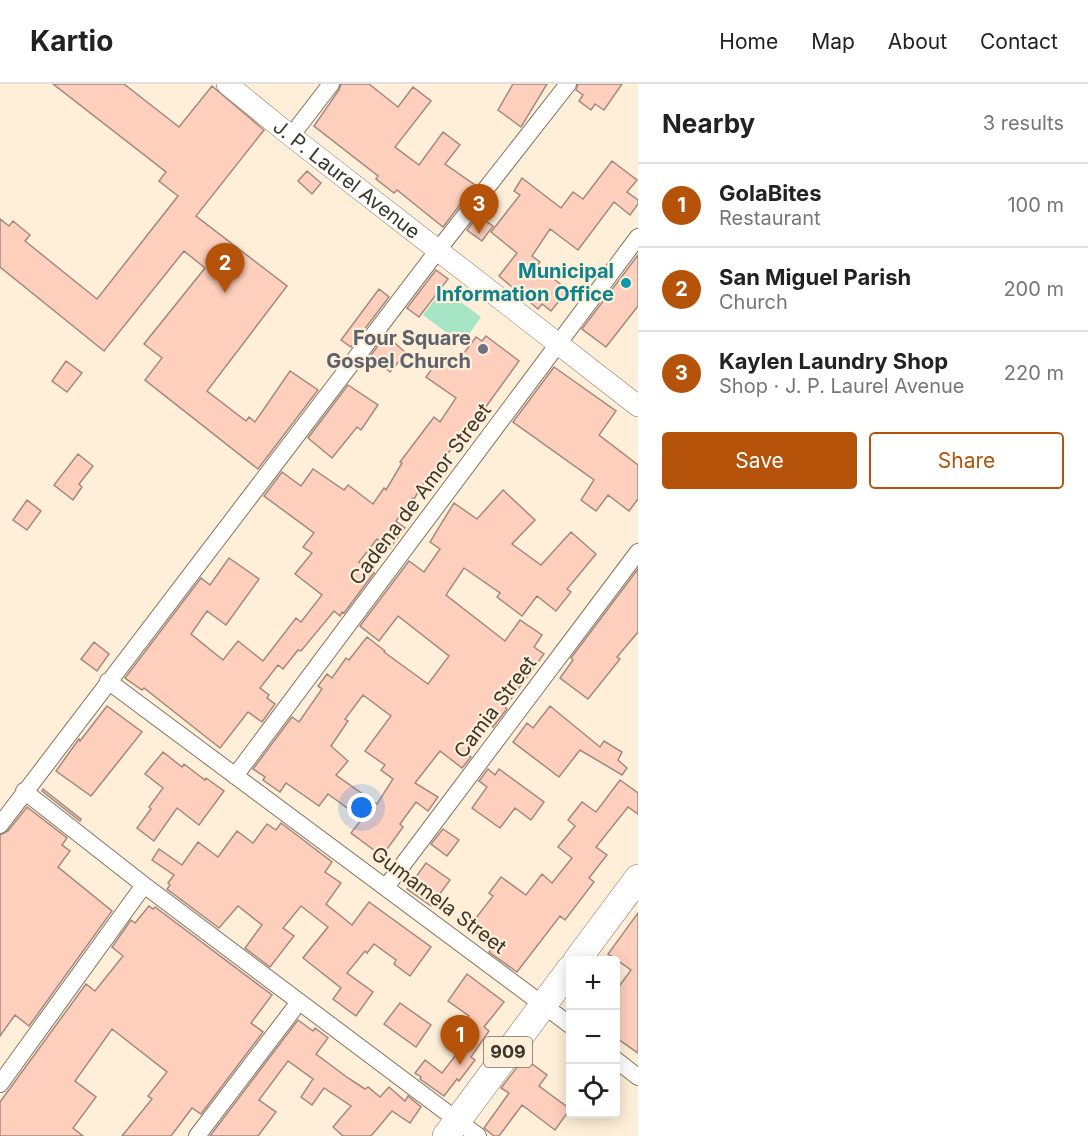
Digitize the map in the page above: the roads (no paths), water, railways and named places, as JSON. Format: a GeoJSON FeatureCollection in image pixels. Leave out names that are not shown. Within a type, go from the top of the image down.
{"type":"FeatureCollection","features":[{"type":"Feature","properties":{"kind":"main road"},"geometry":{"type":"LineString","coordinates":[[580,956],[638,878]]}},
{"type":"Feature","properties":{"kind":"main road","name":"909"},"geometry":{"type":"LineString","coordinates":[[460,1131],[566,975]]}},
{"type":"Feature","properties":{"kind":"street","name":"J. P. Laurel Avenue"},"geometry":{"type":"LineString","coordinates":[[227,84],[638,406]]}},
{"type":"Feature","properties":{"kind":"street"},"geometry":{"type":"LineString","coordinates":[[291,136],[331,84]]}},
{"type":"Feature","properties":{"kind":"street"},"geometry":{"type":"LineString","coordinates":[[0,825],[438,250],[568,84]]}},
{"type":"Feature","properties":{"kind":"street","name":"Cadena de Amor Street"},"geometry":{"type":"LineString","coordinates":[[235,776],[638,237]]}},
{"type":"Feature","properties":{"kind":"street","name":"Camia Street"},"geometry":{"type":"LineString","coordinates":[[386,887],[638,552]]}},
{"type":"Feature","properties":{"kind":"street","name":"Gumamela Street"},"geometry":{"type":"LineString","coordinates":[[108,681],[566,1022]]}},
{"type":"Feature","properties":{"kind":"street"},"geometry":{"type":"LineString","coordinates":[[24,791],[299,1002],[460,1131]]}},
{"type":"Feature","properties":{"kind":"street"},"geometry":{"type":"LineString","coordinates":[[0,1084],[144,885]]}},
{"type":"Feature","properties":{"kind":"street"},"geometry":{"type":"LineString","coordinates":[[197,1136],[299,1002]]}},
{"type":"Feature","properties":{"kind":"street"},"geometry":{"type":"LineString","coordinates":[[620,1064],[638,1077]]}},
{"type":"Feature","properties":{"kind":"place","name":"Kaylen Laundry Shop"},"geometry":{"type":"Point","coordinates":[479,234]}},
{"type":"Feature","properties":{"kind":"place","name":"Municipal Information Office"},"geometry":{"type":"Point","coordinates":[626,283]}},
{"type":"Feature","properties":{"kind":"place","name":"San Miguel Parish"},"geometry":{"type":"Point","coordinates":[225,293]}},
{"type":"Feature","properties":{"kind":"place","name":"Four Square Gospel Church"},"geometry":{"type":"Point","coordinates":[483,349]}},
{"type":"Feature","properties":{"kind":"place","name":"GolaBites"},"geometry":{"type":"Point","coordinates":[460,1065]}}]}
